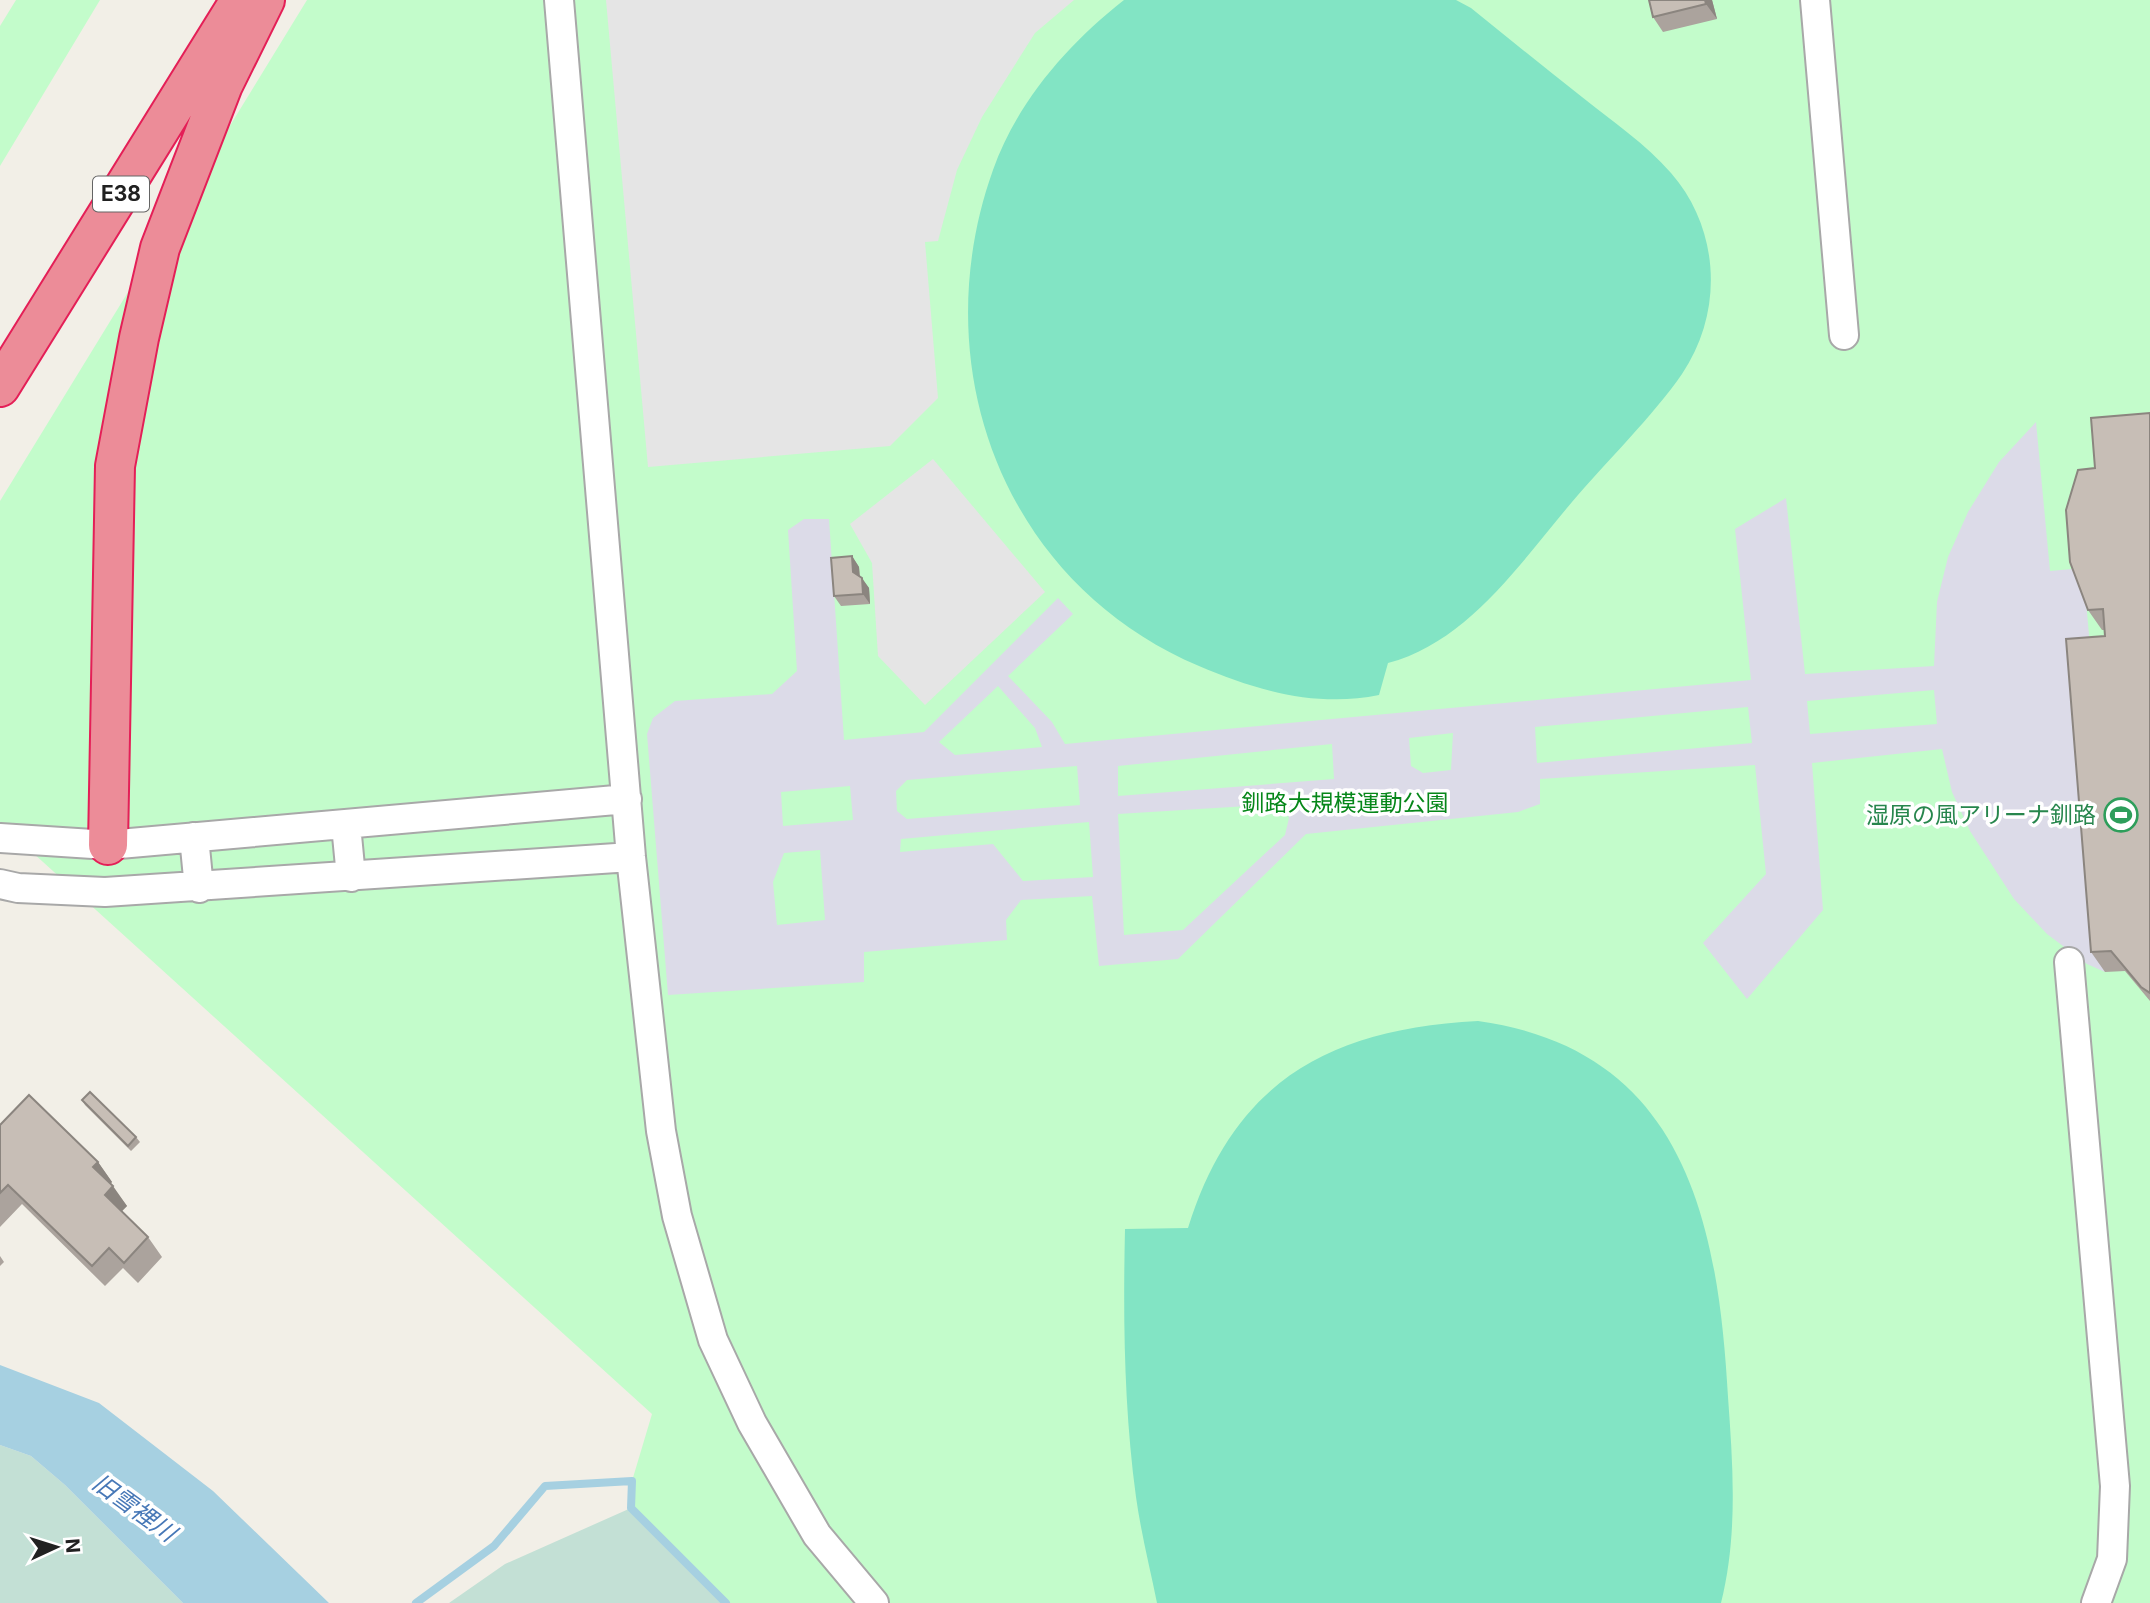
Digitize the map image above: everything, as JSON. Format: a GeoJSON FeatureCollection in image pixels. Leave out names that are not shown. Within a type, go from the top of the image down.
{"type":"FeatureCollection","features":[{"type":"Feature","properties":{"kind":"highway","name":"E38"},"geometry":{"type":"LineString","coordinates":[[0,346],[213,0]]}},
{"type":"Feature","properties":{"kind":"highway","name":"E38"},"geometry":{"type":"LineString","coordinates":[[0,387],[241,0]]}},
{"type":"Feature","properties":{"kind":"highway"},"geometry":{"type":"LineString","coordinates":[[108,845],[115,466],[136,351],[160,248],[223,85],[265,0]]}},
{"type":"Feature","properties":{"kind":"street"},"geometry":{"type":"LineString","coordinates":[[559,0],[631,857],[661,1131],[677,1216],[713,1340],[752,1423],[817,1535],[874,1603]]}},
{"type":"Feature","properties":{"kind":"street"},"geometry":{"type":"LineString","coordinates":[[1815,0],[1844,335]]}},
{"type":"Feature","properties":{"kind":"street"},"geometry":{"type":"LineString","coordinates":[[0,838],[108,845],[627,799]]}},
{"type":"Feature","properties":{"kind":"street"},"geometry":{"type":"LineString","coordinates":[[346,825],[351,877]]}},
{"type":"Feature","properties":{"kind":"street"},"geometry":{"type":"LineString","coordinates":[[194,838],[199,888]]}},
{"type":"Feature","properties":{"kind":"street"},"geometry":{"type":"LineString","coordinates":[[105,892],[108,845]]}},
{"type":"Feature","properties":{"kind":"street"},"geometry":{"type":"LineString","coordinates":[[0,884],[18,888],[105,892],[199,888],[631,857]]}},
{"type":"Feature","properties":{"kind":"street"},"geometry":{"type":"LineString","coordinates":[[2068,962],[2115,1486],[2112,1559],[2096,1603]]}},
{"type":"Feature","properties":{"kind":"green space"},"geometry":{"type":"Polygon","coordinates":[[[16,0],[100,0],[0,166],[0,26],[16,0]]]}},
{"type":"Feature","properties":{"kind":"green space","name":"釧路大規模運動公園"},"geometry":{"type":"Polygon","coordinates":[[[307,0],[2150,0],[2150,1603],[726,1603],[631,1508],[632,1481],[652,1414],[0,823],[0,501],[307,0]]]}},
{"type":"Feature","properties":{"kind":"green space"},"geometry":{"type":"Polygon","coordinates":[[[1124,0],[1456,0],[1471,8],[1651,152],[1687,195],[1699,219],[1711,271],[1710,298],[1696,350],[1682,374],[1491,597],[1468,619],[1443,637],[1417,653],[1388,663],[1379,695],[1310,698],[1264,689],[1199,666],[1131,629],[1074,581],[1029,524],[996,460],[976,391],[968,319],[974,244],[993,170],[1003,145],[1030,98],[1064,55],[1124,0]]]}},
{"type":"Feature","properties":{"kind":"green space"},"geometry":{"type":"Polygon","coordinates":[[[1478,1021],[1547,1038],[1603,1067],[1645,1106],[1676,1154],[1699,1208],[1714,1268],[1723,1331],[1731,1449],[1732,1526],[1721,1603],[1157,1603],[1138,1510],[1129,1430],[1124,1330],[1125,1229],[1188,1228],[1208,1177],[1232,1135],[1261,1100],[1294,1072],[1333,1051],[1376,1036],[1425,1026],[1478,1021]]]}},
{"type":"Feature","properties":{"kind":"green space"},"geometry":{"type":"Polygon","coordinates":[[[0,1445],[31,1456],[65,1485],[183,1603],[0,1603],[0,1445]]]}},
{"type":"Feature","properties":{"kind":"green space"},"geometry":{"type":"Polygon","coordinates":[[[631,1508],[726,1603],[449,1603],[505,1564],[631,1508]]]}},
{"type":"Feature","properties":{"kind":"shaded area"},"geometry":{"type":"Polygon","coordinates":[[[606,0],[1074,0],[1035,33],[982,117],[957,170],[938,241],[925,242],[938,398],[890,446],[648,467],[606,0]]]}},
{"type":"Feature","properties":{"kind":"shaded area"},"geometry":{"type":"Polygon","coordinates":[[[2036,422],[2050,571],[2083,568],[2091,657],[2080,659],[2105,972],[2087,964],[2047,934],[2014,899],[1970,831],[1952,792],[1942,749],[1812,763],[1823,910],[1747,999],[1703,943],[1766,874],[1755,765],[1540,779],[1540,804],[1518,812],[1306,834],[1178,959],[1099,966],[1092,896],[1021,900],[1006,920],[1007,940],[864,952],[864,982],[668,995],[647,734],[653,718],[675,701],[772,694],[797,671],[788,530],[804,519],[829,519],[844,740],[924,732],[1058,598],[1073,614],[1008,676],[1052,722],[1065,744],[1751,680],[1735,529],[1786,498],[1805,674],[1934,666],[1937,602],[1948,557],[1968,512],[1999,462],[2036,422]],[[998,686],[939,742],[955,755],[1042,747],[1035,728],[998,686]],[[1934,690],[1807,701],[1810,734],[1937,724],[1934,690]],[[1748,707],[1535,727],[1537,763],[1752,743],[1748,707]],[[1453,733],[1409,738],[1411,766],[1423,773],[1451,770],[1453,733]],[[1332,744],[1118,766],[1118,796],[1334,779],[1332,744]],[[1077,766],[907,780],[896,791],[897,811],[907,819],[1080,805],[1077,766]],[[850,786],[781,792],[783,826],[853,820],[850,786]],[[1282,804],[1118,814],[1124,935],[1183,930],[1285,835],[1289,818],[1282,804]],[[1089,822],[901,839],[900,852],[993,844],[1023,881],[1093,877],[1089,822]],[[820,850],[784,853],[773,882],[777,925],[825,920],[820,850]]]}},
{"type":"Feature","properties":{"kind":"shaded area"},"geometry":{"type":"Polygon","coordinates":[[[933,459],[1045,592],[925,705],[878,656],[872,563],[850,524],[933,459]]]}},
{"type":"Feature","properties":{"kind":"water","name":"旧雪裡川"},"geometry":{"type":"Polygon","coordinates":[[[0,1365],[99,1403],[213,1491],[329,1603],[183,1603],[65,1485],[31,1456],[0,1445],[0,1365]]]}},
{"type":"Feature","properties":{"kind":"building"},"geometry":{"type":"Polygon","coordinates":[[[1649,0],[1705,0],[1706,4],[1653,17],[1649,0]]]}},
{"type":"Feature","properties":{"kind":"building","name":"湿原の風アリーナ釧路"},"geometry":{"type":"Polygon","coordinates":[[[2150,413],[2150,993],[2141,987],[2111,951],[2091,952],[2066,639],[2105,636],[2103,609],[2088,610],[2070,562],[2066,510],[2078,470],[2095,468],[2091,418],[2150,413]]]}},
{"type":"Feature","properties":{"kind":"building"},"geometry":{"type":"Polygon","coordinates":[[[852,556],[853,572],[862,578],[863,594],[834,596],[831,558],[852,556]]]}},
{"type":"Feature","properties":{"kind":"building"},"geometry":{"type":"Polygon","coordinates":[[[90,1092],[136,1137],[128,1146],[82,1100],[90,1092]]]}},
{"type":"Feature","properties":{"kind":"building"},"geometry":{"type":"Polygon","coordinates":[[[29,1095],[98,1162],[93,1167],[113,1186],[105,1195],[148,1237],[124,1263],[109,1248],[92,1266],[8,1185],[0,1193],[0,1125],[29,1095]]]}},
{"type":"Feature","properties":{"kind":"waterway"},"geometry":{"type":"LineString","coordinates":[[416,1603],[494,1546],[545,1486],[632,1481],[631,1508],[726,1603]]}},
{"type":"Feature","properties":{"kind":"place","name":"湿原の風アリーナ釧路"},"geometry":{"type":"Point","coordinates":[2121,815]}}]}
